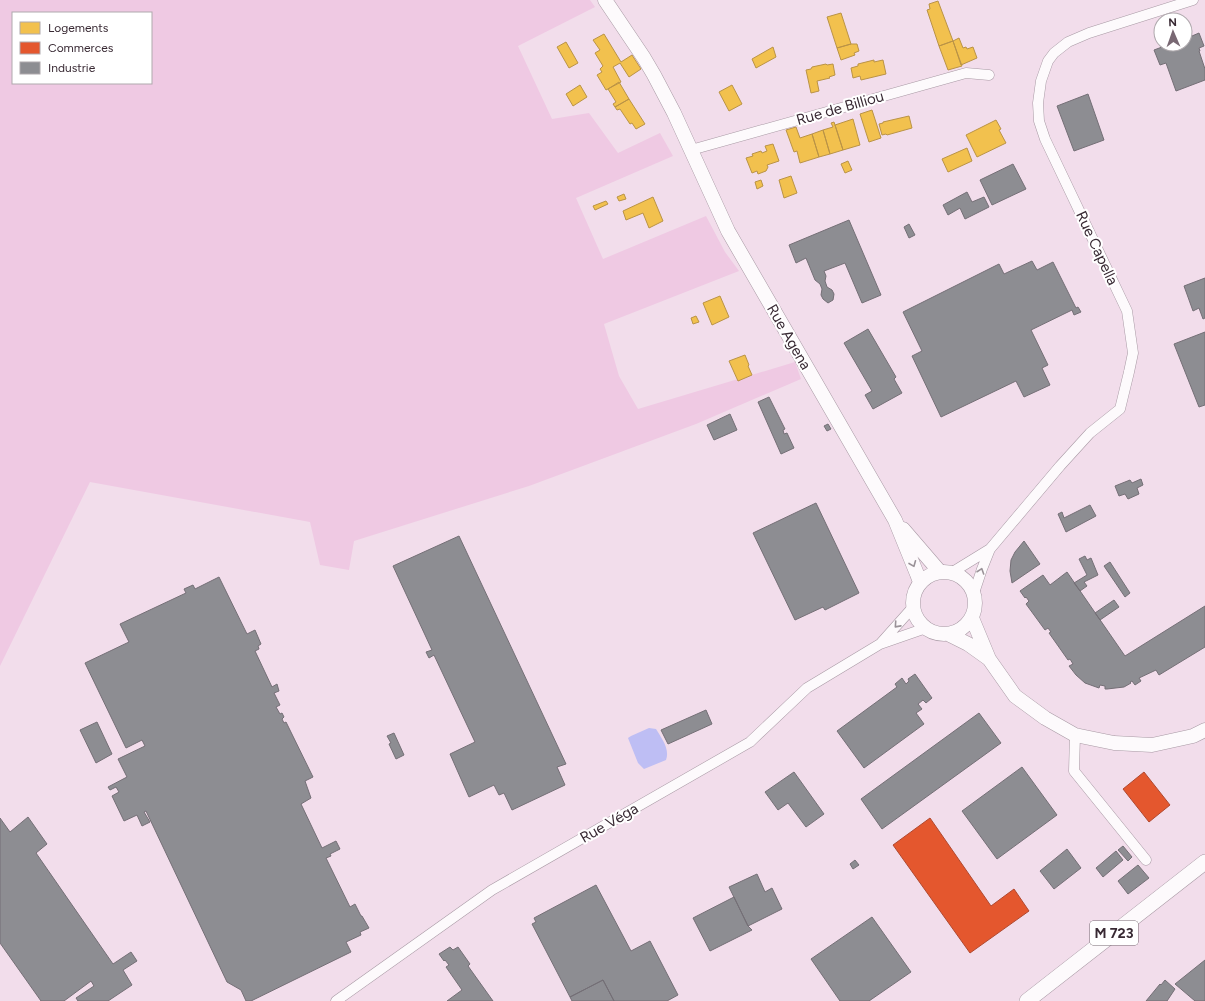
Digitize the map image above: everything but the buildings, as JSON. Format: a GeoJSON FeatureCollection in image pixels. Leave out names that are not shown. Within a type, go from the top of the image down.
{"type":"FeatureCollection","features":[{"type":"Feature","properties":{"kind":"main road","name":"Rue Agena"},"geometry":{"type":"LineString","coordinates":[[605,0],[654,74],[674,113],[728,231],[895,520],[920,582]]}},
{"type":"Feature","properties":{"kind":"main road","name":"Rue Agena"},"geometry":{"type":"LineString","coordinates":[[895,520],[946,572]]}},
{"type":"Feature","properties":{"kind":"main road"},"geometry":{"type":"LineString","coordinates":[[950,635],[963,629],[972,618],[975,610],[974,593],[968,583],[960,577],[946,572],[929,575],[920,582],[913,600],[919,621],[934,633],[950,635],[968,644],[989,659]]}},
{"type":"Feature","properties":{"kind":"main road"},"geometry":{"type":"LineString","coordinates":[[972,618],[989,659],[1015,696],[1045,718],[1075,736],[1114,743],[1152,745],[1193,736],[1205,730]]}},
{"type":"Feature","properties":{"kind":"main road","name":"M 723"},"geometry":{"type":"LineString","coordinates":[[1026,1001],[1204,864]]}},
{"type":"Feature","properties":{"kind":"street","name":"Rue Capella"},"geometry":{"type":"LineString","coordinates":[[974,593],[990,549],[1090,433],[1120,409],[1132,353],[1127,311],[1045,139],[1039,122],[1038,104],[1041,80],[1048,61],[1054,53],[1068,42],[1089,33],[1193,0]]}},
{"type":"Feature","properties":{"kind":"street","name":"Rue de Billiou"},"geometry":{"type":"LineString","coordinates":[[691,150],[966,73],[989,75]]}},
{"type":"Feature","properties":{"kind":"street","name":"Rue Capella"},"geometry":{"type":"LineString","coordinates":[[946,572],[990,549]]}},
{"type":"Feature","properties":{"kind":"street","name":"Rue Véga"},"geometry":{"type":"LineString","coordinates":[[880,644],[914,606]]}},
{"type":"Feature","properties":{"kind":"street","name":"Rue Véga"},"geometry":{"type":"LineString","coordinates":[[336,1001],[492,890],[750,742],[807,688],[880,644],[926,628]]}},
{"type":"Feature","properties":{"kind":"street"},"geometry":{"type":"LineString","coordinates":[[1075,736],[1074,771],[1146,860]]}},
{"type":"Feature","properties":{"kind":"shaded area"},"geometry":{"type":"Polygon","coordinates":[[[0,0],[590,0],[595,7],[518,46],[552,119],[589,113],[618,153],[660,133],[673,156],[576,198],[603,259],[706,216],[725,252],[739,271],[604,324],[619,376],[638,409],[795,362],[801,379],[696,424],[529,486],[354,541],[349,570],[320,565],[310,522],[90,482],[0,666],[0,0]]]}},
{"type":"Feature","properties":{"kind":"water"},"geometry":{"type":"Polygon","coordinates":[[[649,728],[656,729],[665,744],[667,756],[666,760],[644,769],[638,763],[628,738],[649,728]]]}}]}
